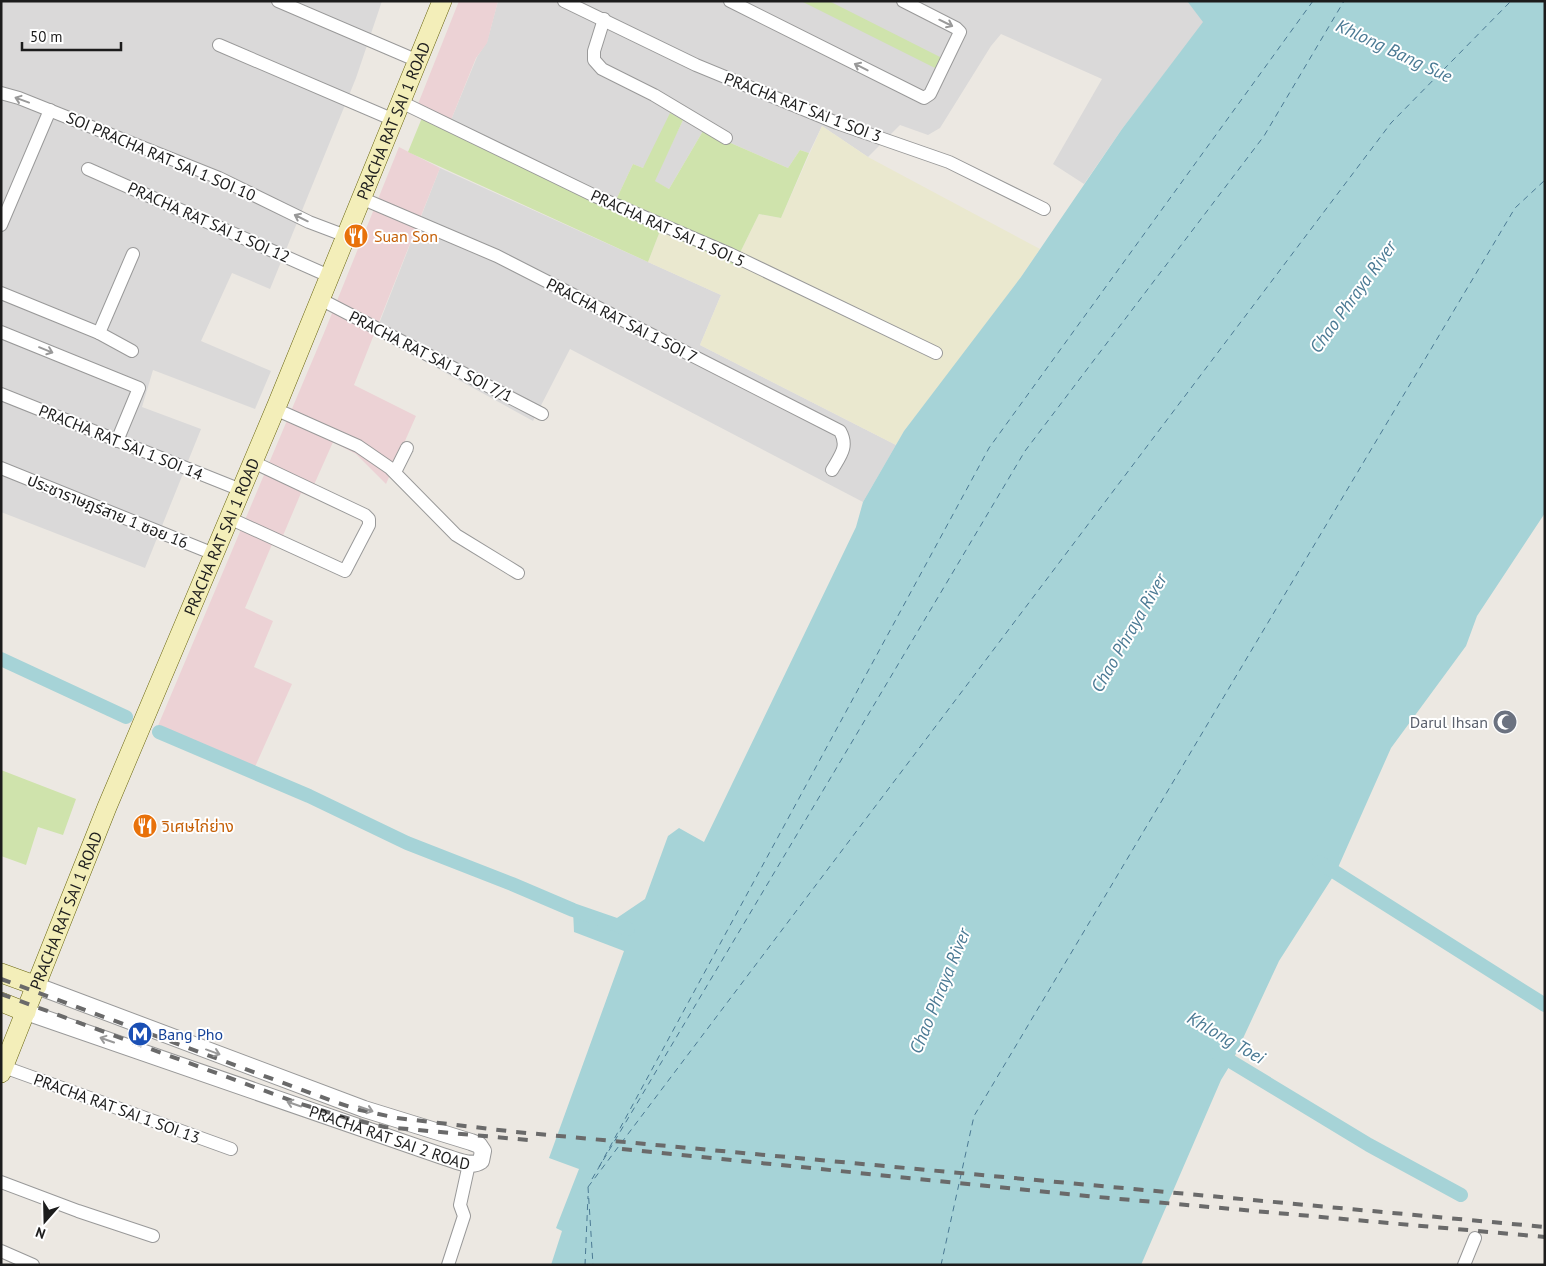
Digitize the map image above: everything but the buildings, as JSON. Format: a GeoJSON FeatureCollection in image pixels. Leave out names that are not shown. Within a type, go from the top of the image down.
{"type":"FeatureCollection","features":[{"type":"Feature","properties":{"kind":"main road","name":"PRACHA RAT SAI 1 ROAD"},"geometry":{"type":"LineString","coordinates":[[2,1070],[107,807],[253,462],[442,1]]}},
{"type":"Feature","properties":{"kind":"main road","name":"PRACHA RAT SAI 2 ROAD"},"geometry":{"type":"LineString","coordinates":[[1,973],[37,986]]}},
{"type":"Feature","properties":{"kind":"main road","name":"PRACHA RAT SAI 2 ROAD"},"geometry":{"type":"LineString","coordinates":[[1,1002],[26,1012]]}},
{"type":"Feature","properties":{"kind":"street"},"geometry":{"type":"LineString","coordinates":[[278,1],[418,61]]}},
{"type":"Feature","properties":{"kind":"street","name":"PRACHA RAT SAI 1 SOI 3"},"geometry":{"type":"LineString","coordinates":[[564,1],[696,65],[837,123],[949,162],[1044,209]]}},
{"type":"Feature","properties":{"kind":"street"},"geometry":{"type":"LineString","coordinates":[[730,1],[924,98],[930,94],[960,32],[956,28],[903,1]]}},
{"type":"Feature","properties":{"kind":"street"},"geometry":{"type":"LineString","coordinates":[[604,20],[594,51],[594,60],[602,70],[654,95],[726,138]]}},
{"type":"Feature","properties":{"kind":"street"},"geometry":{"type":"LineString","coordinates":[[219,45],[394,120]]}},
{"type":"Feature","properties":{"kind":"street","name":"SOI PRACHA RAT SAI 1 SOI 10"},"geometry":{"type":"LineString","coordinates":[[1,93],[50,110],[219,178],[309,222],[346,236]]}},
{"type":"Feature","properties":{"kind":"street","name":"PRACHA RAT SAI 1 SOI 5"},"geometry":{"type":"LineString","coordinates":[[401,102],[595,196],[730,254],[936,353]]}},
{"type":"Feature","properties":{"kind":"street"},"geometry":{"type":"LineString","coordinates":[[1,225],[50,110]]}},
{"type":"Feature","properties":{"kind":"street","name":"PRACHA RAT SAI 1 SOI 12"},"geometry":{"type":"LineString","coordinates":[[88,169],[330,276]]}},
{"type":"Feature","properties":{"kind":"street","name":"PRACHA RAT SAI 1 SOI 7"},"geometry":{"type":"LineString","coordinates":[[361,198],[497,256],[840,431],[844,439],[844,446],[832,470]]}},
{"type":"Feature","properties":{"kind":"street"},"geometry":{"type":"LineString","coordinates":[[99,333],[133,254]]}},
{"type":"Feature","properties":{"kind":"street"},"geometry":{"type":"LineString","coordinates":[[1,293],[99,333],[132,350]]}},
{"type":"Feature","properties":{"kind":"street","name":"PRACHA RAT SAI 1 SOI 7/1"},"geometry":{"type":"LineString","coordinates":[[320,299],[542,414]]}},
{"type":"Feature","properties":{"kind":"street"},"geometry":{"type":"LineString","coordinates":[[1,332],[139,388],[117,441]]}},
{"type":"Feature","properties":{"kind":"street","name":"PRACHA RAT SAI 1 SOI 14"},"geometry":{"type":"LineString","coordinates":[[1,394],[241,490]]}},
{"type":"Feature","properties":{"kind":"street"},"geometry":{"type":"LineString","coordinates":[[275,409],[358,446],[395,472],[456,535],[518,573]]}},
{"type":"Feature","properties":{"kind":"street"},"geometry":{"type":"LineString","coordinates":[[395,472],[407,448]]}},
{"type":"Feature","properties":{"kind":"street"},"geometry":{"type":"LineString","coordinates":[[229,518],[345,571],[369,525],[369,519],[365,515],[253,462]]}},
{"type":"Feature","properties":{"kind":"street","name":"ประชาราษฎร์สาย 1 ซอย 16"},"geometry":{"type":"LineString","coordinates":[[1,468],[214,554]]}},
{"type":"Feature","properties":{"kind":"street","name":"PRACHA RAT SAI 2 ROAD"},"geometry":{"type":"LineString","coordinates":[[26,1012],[469,1164],[477,1164],[483,1156],[483,1151],[472,1142],[364,1109],[37,986]]}},
{"type":"Feature","properties":{"kind":"street","name":"PRACHA RAT SAI 1 SOI 13"},"geometry":{"type":"LineString","coordinates":[[2,1070],[231,1149]]}},
{"type":"Feature","properties":{"kind":"street"},"geometry":{"type":"LineString","coordinates":[[448,1265],[464,1216],[460,1205],[469,1164]]}},
{"type":"Feature","properties":{"kind":"street"},"geometry":{"type":"LineString","coordinates":[[1,1182],[78,1211],[153,1236]]}},
{"type":"Feature","properties":{"kind":"street"},"geometry":{"type":"LineString","coordinates":[[1464,1265],[1476,1238]]}},
{"type":"Feature","properties":{"kind":"street"},"geometry":{"type":"LineString","coordinates":[[1,1251],[33,1265]]}},
{"type":"Feature","properties":{"kind":"shaded area"},"geometry":{"type":"Polygon","coordinates":[[[1,1],[382,1],[356,78],[270,289],[232,273],[201,341],[271,371],[255,409],[153,370],[142,407],[201,429],[145,568],[1,512],[1,1]]]}},
{"type":"Feature","properties":{"kind":"shaded area"},"geometry":{"type":"Polygon","coordinates":[[[459,1],[498,1],[487,43],[476,58],[451,120],[418,104],[459,1]]]}},
{"type":"Feature","properties":{"kind":"shaded area"},"geometry":{"type":"Polygon","coordinates":[[[498,1],[1187,1],[1204,22],[1122,129],[1084,184],[1053,164],[1102,79],[1001,34],[991,46],[940,128],[928,135],[900,125],[868,157],[822,126],[809,153],[800,150],[788,168],[703,131],[669,189],[654,181],[683,120],[643,168],[633,164],[616,200],[451,120],[477,57],[487,42],[498,1]]]}},
{"type":"Feature","properties":{"kind":"shaded area"},"geometry":{"type":"Polygon","coordinates":[[[822,126],[868,157],[1040,249],[1021,277],[904,431],[896,445],[700,345],[721,295],[648,262],[660,231],[734,265],[759,214],[781,218],[822,126]]]}},
{"type":"Feature","properties":{"kind":"shaded area"},"geometry":{"type":"Polygon","coordinates":[[[399,147],[440,168],[354,385],[416,416],[386,484],[356,454],[333,442],[309,496],[301,493],[279,545],[273,542],[245,608],[273,621],[254,667],[292,684],[254,769],[157,728],[324,333],[399,147]]]}},
{"type":"Feature","properties":{"kind":"shaded area"},"geometry":{"type":"Polygon","coordinates":[[[440,168],[721,295],[700,345],[896,445],[863,502],[570,349],[533,421],[375,334],[440,168]]]}},
{"type":"Feature","properties":{"kind":"green space"},"geometry":{"type":"Polygon","coordinates":[[[801,1],[829,1],[944,59],[939,70],[801,1]]]}},
{"type":"Feature","properties":{"kind":"green space"},"geometry":{"type":"Polygon","coordinates":[[[426,108],[616,200],[633,164],[643,168],[670,113],[683,120],[655,181],[669,189],[703,131],[788,168],[800,150],[809,153],[781,218],[759,214],[734,265],[660,231],[648,262],[408,152],[426,108]]]}},
{"type":"Feature","properties":{"kind":"green space"},"geometry":{"type":"Polygon","coordinates":[[[1,770],[76,799],[63,835],[38,827],[26,865],[1,856],[1,770]]]}},
{"type":"Feature","properties":{"kind":"water"},"geometry":{"type":"Polygon","coordinates":[[[1187,1],[1545,1],[1545,513],[1477,616],[1466,646],[1391,748],[1336,872],[1279,961],[1232,1062],[1221,1080],[1141,1265],[551,1265],[562,1231],[556,1228],[579,1169],[549,1158],[624,951],[574,932],[573,910],[581,918],[608,924],[645,899],[668,836],[679,828],[704,842],[856,527],[863,502],[904,431],[1021,277],[1122,129],[1203,22],[1187,1]]]}},
{"type":"Feature","properties":{"kind":"waterway"},"geometry":{"type":"LineString","coordinates":[[1,659],[126,717]]}},
{"type":"Feature","properties":{"kind":"waterway"},"geometry":{"type":"LineString","coordinates":[[159,732],[309,796],[407,843],[573,910],[628,929]]}},
{"type":"Feature","properties":{"kind":"waterway"},"geometry":{"type":"LineString","coordinates":[[1319,862],[1545,1005]]}},
{"type":"Feature","properties":{"kind":"waterway","name":"Khlong Toei"},"geometry":{"type":"LineString","coordinates":[[1217,1053],[1369,1145],[1461,1195]]}},
{"type":"Feature","properties":{"kind":"ferry route"},"geometry":{"type":"LineString","coordinates":[[599,1167],[989,448],[1313,1]]}},
{"type":"Feature","properties":{"kind":"ferry route"},"geometry":{"type":"LineString","coordinates":[[592,1179],[1025,451],[1264,136],[1344,1]]}},
{"type":"Feature","properties":{"kind":"ferry route"},"geometry":{"type":"LineString","coordinates":[[588,1187],[1391,123],[1511,1]]}},
{"type":"Feature","properties":{"kind":"ferry route"},"geometry":{"type":"LineString","coordinates":[[941,1265],[974,1116],[1515,208],[1545,180]]}},
{"type":"Feature","properties":{"kind":"ferry route"},"geometry":{"type":"LineString","coordinates":[[588,1187],[593,1265]]}},
{"type":"Feature","properties":{"kind":"ferry route"},"geometry":{"type":"LineString","coordinates":[[585,1265],[588,1196]]}},
{"type":"Feature","properties":{"kind":"railway"},"geometry":{"type":"LineString","coordinates":[[1,979],[335,1102],[397,1118],[516,1132],[1545,1227]]}},
{"type":"Feature","properties":{"kind":"railway"},"geometry":{"type":"LineString","coordinates":[[1,994],[298,1103],[350,1119],[385,1127],[528,1140]]}},
{"type":"Feature","properties":{"kind":"railway"},"geometry":{"type":"LineString","coordinates":[[622,1149],[1087,1196],[1545,1237]]}},
{"type":"Feature","properties":{"kind":"place","name":"Suan Son"},"geometry":{"type":"Point","coordinates":[356,236]}},
{"type":"Feature","properties":{"kind":"place","name":"Darul Ihsan"},"geometry":{"type":"Point","coordinates":[1505,722]}},
{"type":"Feature","properties":{"kind":"place","name":"วิเศษไก่ย่าง"},"geometry":{"type":"Point","coordinates":[145,826]}},
{"type":"Feature","properties":{"kind":"place","name":"Bang Pho"},"geometry":{"type":"Point","coordinates":[140,1034]}},
{"type":"Feature","properties":{"kind":"water label","name":"Khlong Bang Sue"},"geometry":{"type":"Point","coordinates":[1394,51]}},
{"type":"Feature","properties":{"kind":"water label","name":"Chao Phraya River"},"geometry":{"type":"Point","coordinates":[1353,297]}},
{"type":"Feature","properties":{"kind":"water label","name":"Chao Phraya River"},"geometry":{"type":"Point","coordinates":[1129,633]}},
{"type":"Feature","properties":{"kind":"water label","name":"Chao Phraya River"},"geometry":{"type":"Point","coordinates":[940,991]}}]}
